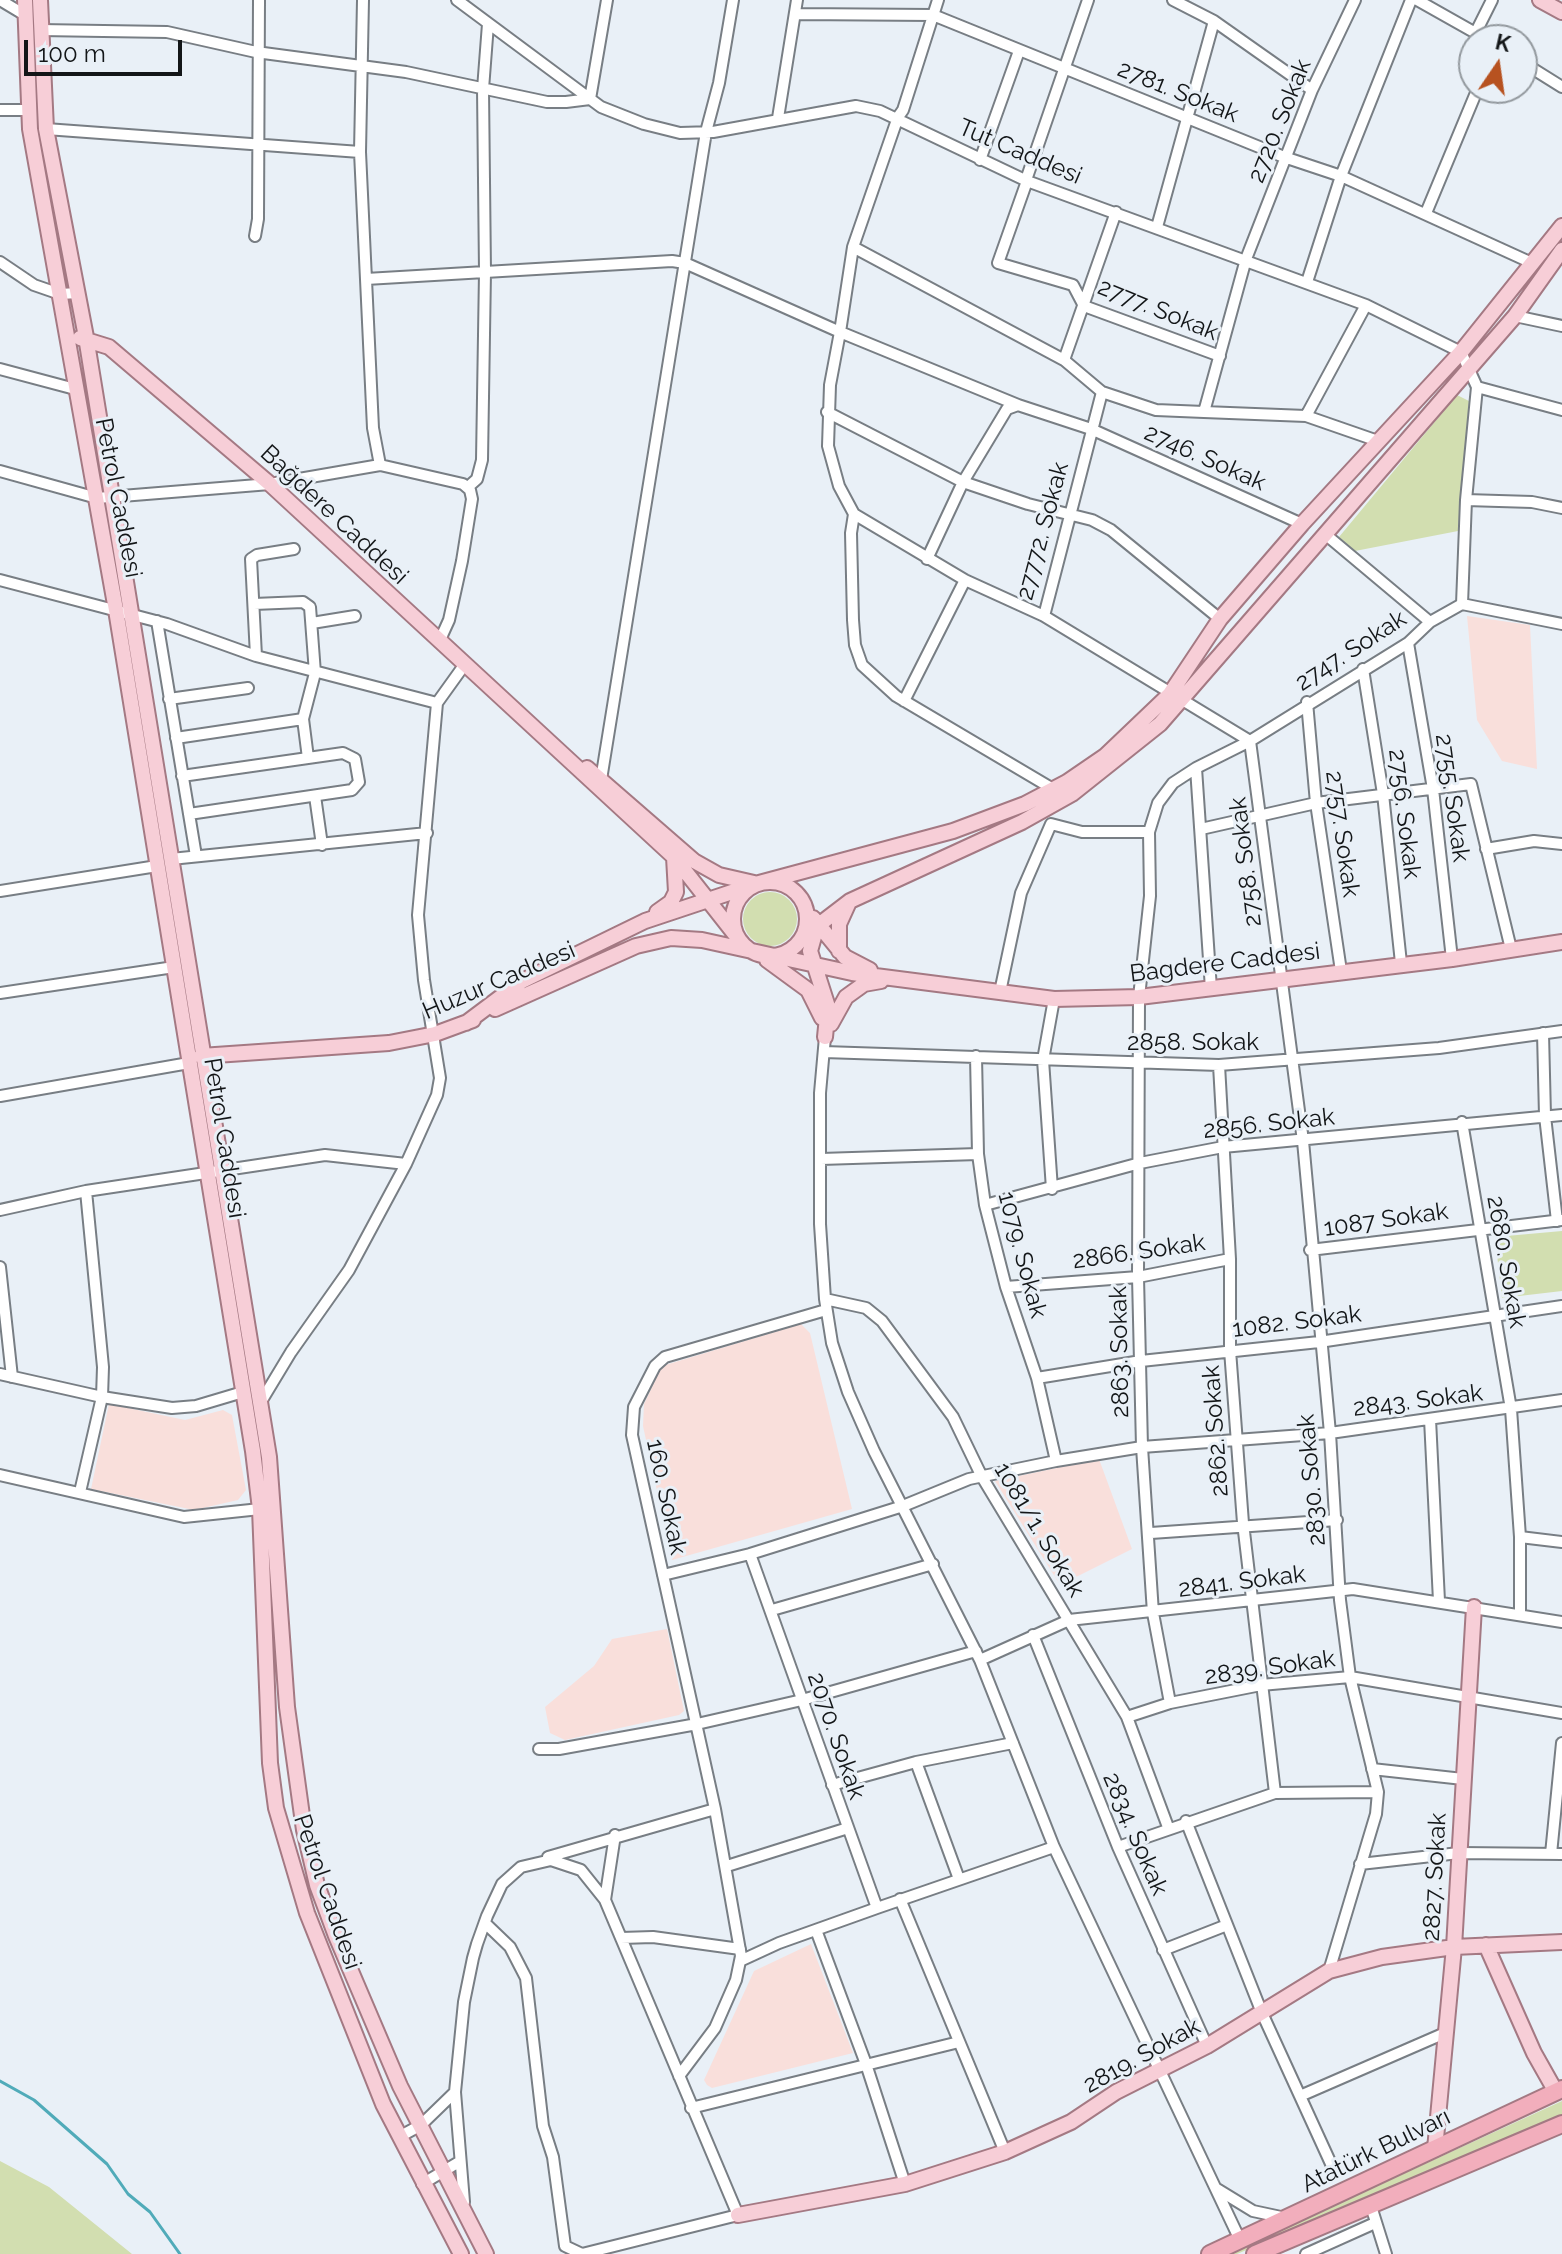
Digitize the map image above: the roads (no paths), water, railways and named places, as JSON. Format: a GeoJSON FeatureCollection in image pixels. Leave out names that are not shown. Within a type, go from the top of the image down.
{"type":"FeatureCollection","features":[{"type":"Feature","properties":{"kind":"highway","name":"Atatürk Bulvarı"},"geometry":{"type":"LineString","coordinates":[[1210,2254],[1559,2091]]}},
{"type":"Feature","properties":{"kind":"highway","name":"Atatürk Bulvarı"},"geometry":{"type":"LineString","coordinates":[[1255,2254],[1562,2124]]}},
{"type":"Feature","properties":{"kind":"main road"},"geometry":{"type":"LineString","coordinates":[[40,0],[46,129],[86,337],[104,498]]}},
{"type":"Feature","properties":{"kind":"main road"},"geometry":{"type":"LineString","coordinates":[[1540,0],[1562,12]]}},
{"type":"Feature","properties":{"kind":"main road","name":"Petrol Caddesi"},"geometry":{"type":"LineString","coordinates":[[25,7],[29,110],[75,389],[104,498],[164,862],[174,967],[195,1060],[214,1172],[260,1509],[270,1763],[278,1823],[307,1913],[399,2137],[461,2254]]}},
{"type":"Feature","properties":{"kind":"main road"},"geometry":{"type":"LineString","coordinates":[[466,1023],[522,981],[586,947],[645,921],[759,883],[928,839],[1025,804],[1105,756],[1176,697],[1220,619],[1302,524],[1461,352],[1562,226]]}},
{"type":"Feature","properties":{"kind":"main road"},"geometry":{"type":"LineString","coordinates":[[759,955],[781,955],[850,901],[1042,811],[1115,762],[1325,534],[1515,316],[1562,250]]}},
{"type":"Feature","properties":{"kind":"main road"},"geometry":{"type":"LineString","coordinates":[[68,340],[86,337]]}},
{"type":"Feature","properties":{"kind":"main road","name":"Bağdere Caddesi"},"geometry":{"type":"LineString","coordinates":[[86,337],[109,347],[270,484],[558,749],[702,866],[728,878],[759,883]]}},
{"type":"Feature","properties":{"kind":"main road","name":"Bağdere Caddesi"},"geometry":{"type":"LineString","coordinates":[[601,784],[674,857],[737,937]]}},
{"type":"Feature","properties":{"kind":"main road"},"geometry":{"type":"LineString","coordinates":[[645,921],[675,895],[674,857]]}},
{"type":"Feature","properties":{"kind":"main road"},"geometry":{"type":"LineString","coordinates":[[164,862],[195,1060]]}},
{"type":"Feature","properties":{"kind":"main road"},"geometry":{"type":"LineString","coordinates":[[824,1045],[822,1014],[813,995],[746,948],[737,937],[733,923],[737,902],[746,890],[759,883],[773,882],[788,886],[851,962],[893,978]]}},
{"type":"Feature","properties":{"kind":"main road"},"geometry":{"type":"LineString","coordinates":[[839,951],[839,924],[850,901]]}},
{"type":"Feature","properties":{"kind":"main road"},"geometry":{"type":"LineString","coordinates":[[803,937],[808,923],[806,908]]}},
{"type":"Feature","properties":{"kind":"main road"},"geometry":{"type":"LineString","coordinates":[[818,924],[810,946],[813,966],[828,1007],[824,1045]]}},
{"type":"Feature","properties":{"kind":"main road","name":"Huzur Caddesi"},"geometry":{"type":"LineString","coordinates":[[195,1060],[389,1043],[435,1034],[656,941],[697,939],[759,955]]}},
{"type":"Feature","properties":{"kind":"main road","name":"Bagdere Caddesi"},"geometry":{"type":"LineString","coordinates":[[893,978],[1054,999],[1139,997],[1452,959],[1562,942]]}},
{"type":"Feature","properties":{"kind":"main road"},"geometry":{"type":"LineString","coordinates":[[759,955],[893,978]]}},
{"type":"Feature","properties":{"kind":"main road"},"geometry":{"type":"LineString","coordinates":[[824,1045],[846,997],[864,984],[893,978]]}},
{"type":"Feature","properties":{"kind":"main road"},"geometry":{"type":"LineString","coordinates":[[214,1172],[259,1405],[275,1509],[287,1707],[304,1830],[317,1885],[400,2086],[486,2254]]}},
{"type":"Feature","properties":{"kind":"main road","name":"2827. Sokak"},"geometry":{"type":"LineString","coordinates":[[1435,2149],[1454,1947],[1466,1696],[1474,1607]]}},
{"type":"Feature","properties":{"kind":"main road","name":"2819. Sokak"},"geometry":{"type":"LineString","coordinates":[[738,2215],[905,2184],[1005,2152],[1071,2122],[1116,2092],[1207,2046],[1329,1971],[1382,1957],[1454,1947],[1562,1942]]}},
{"type":"Feature","properties":{"kind":"main road"},"geometry":{"type":"LineString","coordinates":[[1486,1945],[1534,2053],[1559,2091]]}},
{"type":"Feature","properties":{"kind":"street"},"geometry":{"type":"LineString","coordinates":[[0,0],[25,7]]}},
{"type":"Feature","properties":{"kind":"street"},"geometry":{"type":"LineString","coordinates":[[255,236],[259,0]]}},
{"type":"Feature","properties":{"kind":"street"},"geometry":{"type":"LineString","coordinates":[[363,0],[360,152],[373,428],[380,465]]}},
{"type":"Feature","properties":{"kind":"street","name":"Tut Caddesi"},"geometry":{"type":"LineString","coordinates":[[457,0],[590,99],[644,124],[680,133],[706,132],[856,106],[898,117],[1026,180],[1366,305],[1461,352]]}},
{"type":"Feature","properties":{"kind":"street"},"geometry":{"type":"LineString","coordinates":[[40,30],[167,32],[256,52],[363,67],[547,102],[590,99],[607,0]]}},
{"type":"Feature","properties":{"kind":"street"},"geometry":{"type":"LineString","coordinates":[[601,784],[706,132],[719,83],[733,0]]}},
{"type":"Feature","properties":{"kind":"street"},"geometry":{"type":"LineString","coordinates":[[778,118],[797,0]]}},
{"type":"Feature","properties":{"kind":"street"},"geometry":{"type":"LineString","coordinates":[[938,0],[903,110],[853,247],[827,412],[831,460],[854,514],[851,533],[855,645],[862,665],[878,683],[1053,789]]}},
{"type":"Feature","properties":{"kind":"street"},"geometry":{"type":"LineString","coordinates":[[1026,180],[1088,0]]}},
{"type":"Feature","properties":{"kind":"street"},"geometry":{"type":"LineString","coordinates":[[1173,0],[1195,4],[1214,21],[1312,90]]}},
{"type":"Feature","properties":{"kind":"street"},"geometry":{"type":"LineString","coordinates":[[1307,282],[1341,176],[1414,0],[1460,24]]}},
{"type":"Feature","properties":{"kind":"street"},"geometry":{"type":"LineString","coordinates":[[1480,24],[1492,0]]}},
{"type":"Feature","properties":{"kind":"street","name":"2720. Sokak"},"geometry":{"type":"LineString","coordinates":[[1204,412],[1246,259],[1284,157],[1353,1]]}},
{"type":"Feature","properties":{"kind":"street","name":"2781. Sokak"},"geometry":{"type":"LineString","coordinates":[[796,14],[933,15],[1284,157],[1341,176],[1532,263]]}},
{"type":"Feature","properties":{"kind":"street"},"geometry":{"type":"LineString","coordinates":[[1157,227],[1185,116],[1214,21]]}},
{"type":"Feature","properties":{"kind":"street"},"geometry":{"type":"LineString","coordinates":[[468,487],[477,479],[482,460],[485,272],[483,89],[488,24]]}},
{"type":"Feature","properties":{"kind":"street"},"geometry":{"type":"LineString","coordinates":[[980,160],[1019,51]]}},
{"type":"Feature","properties":{"kind":"street"},"geometry":{"type":"LineString","coordinates":[[1538,72],[1562,87]]}},
{"type":"Feature","properties":{"kind":"street"},"geometry":{"type":"LineString","coordinates":[[1426,213],[1471,104]]}},
{"type":"Feature","properties":{"kind":"street"},"geometry":{"type":"LineString","coordinates":[[0,110],[29,110]]}},
{"type":"Feature","properties":{"kind":"street"},"geometry":{"type":"LineString","coordinates":[[46,129],[360,152]]}},
{"type":"Feature","properties":{"kind":"street","name":"2777. Sokak"},"geometry":{"type":"LineString","coordinates":[[1026,180],[998,263],[1073,285],[1084,306],[1220,356]]}},
{"type":"Feature","properties":{"kind":"street"},"geometry":{"type":"LineString","coordinates":[[1064,360],[1116,212]]}},
{"type":"Feature","properties":{"kind":"street"},"geometry":{"type":"LineString","coordinates":[[853,247],[1064,360],[1102,392],[1156,410],[1306,416],[1378,441]]}},
{"type":"Feature","properties":{"kind":"street"},"geometry":{"type":"LineString","coordinates":[[0,262],[34,285],[60,294],[78,293]]}},
{"type":"Feature","properties":{"kind":"street"},"geometry":{"type":"LineString","coordinates":[[366,279],[685,263]]}},
{"type":"Feature","properties":{"kind":"street","name":"2746. Sokak"},"geometry":{"type":"LineString","coordinates":[[685,263],[840,332],[1018,405],[1091,429],[1302,524]]}},
{"type":"Feature","properties":{"kind":"street"},"geometry":{"type":"LineString","coordinates":[[1306,416],[1366,305]]}},
{"type":"Feature","properties":{"kind":"street"},"geometry":{"type":"LineString","coordinates":[[1515,316],[1562,326]]}},
{"type":"Feature","properties":{"kind":"street"},"geometry":{"type":"LineString","coordinates":[[1461,352],[1477,387],[1466,500],[1462,604],[1562,624]]}},
{"type":"Feature","properties":{"kind":"street"},"geometry":{"type":"LineString","coordinates":[[0,369],[75,389]]}},
{"type":"Feature","properties":{"kind":"street"},"geometry":{"type":"LineString","coordinates":[[1477,387],[1562,410]]}},
{"type":"Feature","properties":{"kind":"street","name":"27772. Sokak"},"geometry":{"type":"LineString","coordinates":[[854,514],[965,580],[1044,616],[1102,392]]}},
{"type":"Feature","properties":{"kind":"street"},"geometry":{"type":"LineString","coordinates":[[927,559],[963,482],[1007,409],[1018,405]]}},
{"type":"Feature","properties":{"kind":"street"},"geometry":{"type":"LineString","coordinates":[[827,412],[963,482],[1028,504],[1069,513],[1111,530],[1220,619]]}},
{"type":"Feature","properties":{"kind":"street"},"geometry":{"type":"LineString","coordinates":[[0,471],[104,498],[270,484],[380,465],[468,487]]}},
{"type":"Feature","properties":{"kind":"street"},"geometry":{"type":"LineString","coordinates":[[439,642],[449,620],[462,561],[472,499],[468,487]]}},
{"type":"Feature","properties":{"kind":"street"},"geometry":{"type":"LineString","coordinates":[[1466,500],[1532,502],[1562,508]]}},
{"type":"Feature","properties":{"kind":"street"},"geometry":{"type":"LineString","coordinates":[[1325,534],[1430,622]]}},
{"type":"Feature","properties":{"kind":"street"},"geometry":{"type":"LineString","coordinates":[[256,656],[253,557],[294,549]]}},
{"type":"Feature","properties":{"kind":"street"},"geometry":{"type":"LineString","coordinates":[[0,580],[157,621],[315,673],[437,703]]}},
{"type":"Feature","properties":{"kind":"street"},"geometry":{"type":"LineString","coordinates":[[904,701],[965,580]]}},
{"type":"Feature","properties":{"kind":"street"},"geometry":{"type":"LineString","coordinates":[[254,604],[305,603],[310,607],[315,673],[303,719],[308,758]]}},
{"type":"Feature","properties":{"kind":"street","name":"2747. Sokak"},"geometry":{"type":"LineString","coordinates":[[1149,832],[1158,803],[1173,783],[1250,741],[1307,702],[1408,643],[1430,622],[1462,604]]}},
{"type":"Feature","properties":{"kind":"street"},"geometry":{"type":"LineString","coordinates":[[312,623],[355,616]]}},
{"type":"Feature","properties":{"kind":"street"},"geometry":{"type":"LineString","coordinates":[[1044,616],[1250,741]]}},
{"type":"Feature","properties":{"kind":"street"},"geometry":{"type":"LineString","coordinates":[[157,621],[196,856]]}},
{"type":"Feature","properties":{"kind":"street","name":"2755. Sokak"},"geometry":{"type":"LineString","coordinates":[[1408,643],[1433,789],[1452,959]]}},
{"type":"Feature","properties":{"kind":"street"},"geometry":{"type":"LineString","coordinates":[[259,1405],[291,1352],[349,1270],[406,1164],[437,1095],[440,1078],[435,1034],[418,937],[437,703],[465,664]]}},
{"type":"Feature","properties":{"kind":"street","name":"2756. Sokak"},"geometry":{"type":"LineString","coordinates":[[1363,669],[1383,794],[1401,963]]}},
{"type":"Feature","properties":{"kind":"street"},"geometry":{"type":"LineString","coordinates":[[169,699],[248,688]]}},
{"type":"Feature","properties":{"kind":"street","name":"2757. Sokak"},"geometry":{"type":"LineString","coordinates":[[1307,702],[1316,803],[1341,971]]}},
{"type":"Feature","properties":{"kind":"street"},"geometry":{"type":"LineString","coordinates":[[176,738],[303,719]]}},
{"type":"Feature","properties":{"kind":"street","name":"2758. Sokak"},"geometry":{"type":"LineString","coordinates":[[1250,741],[1279,978]]}},
{"type":"Feature","properties":{"kind":"street"},"geometry":{"type":"LineString","coordinates":[[182,776],[348,754],[355,759],[359,782],[352,790],[189,814]]}},
{"type":"Feature","properties":{"kind":"street"},"geometry":{"type":"LineString","coordinates":[[1196,768],[1211,989]]}},
{"type":"Feature","properties":{"kind":"street"},"geometry":{"type":"LineString","coordinates":[[1201,829],[1316,803],[1471,784],[1511,949]]}},
{"type":"Feature","properties":{"kind":"street"},"geometry":{"type":"LineString","coordinates":[[315,796],[322,845]]}},
{"type":"Feature","properties":{"kind":"street"},"geometry":{"type":"LineString","coordinates":[[1042,811],[1051,824],[1082,832],[1149,832]]}},
{"type":"Feature","properties":{"kind":"street"},"geometry":{"type":"LineString","coordinates":[[1000,992],[1021,893],[1051,824]]}},
{"type":"Feature","properties":{"kind":"street","name":"2863. Sokak"},"geometry":{"type":"LineString","coordinates":[[1149,832],[1150,896],[1139,997],[1138,1277],[1142,1447],[1151,1533],[1153,1613],[1170,1703]]}},
{"type":"Feature","properties":{"kind":"street"},"geometry":{"type":"LineString","coordinates":[[0,891],[196,856],[427,833]]}},
{"type":"Feature","properties":{"kind":"street"},"geometry":{"type":"LineString","coordinates":[[1486,849],[1534,841],[1562,844]]}},
{"type":"Feature","properties":{"kind":"street"},"geometry":{"type":"LineString","coordinates":[[0,993],[174,967]]}},
{"type":"Feature","properties":{"kind":"street","name":"2830. Sokak"},"geometry":{"type":"LineString","coordinates":[[1279,978],[1303,1141],[1310,1250],[1330,1433],[1340,1591],[1350,1677],[1378,1792],[1376,1814],[1329,1971]]}},
{"type":"Feature","properties":{"kind":"street"},"geometry":{"type":"LineString","coordinates":[[1052,1189],[1043,1060],[1054,999]]}},
{"type":"Feature","properties":{"kind":"street","name":"2858. Sokak"},"geometry":{"type":"LineString","coordinates":[[824,1045],[1141,1065],[1219,1065],[1293,1062],[1439,1048],[1562,1031]]}},
{"type":"Feature","properties":{"kind":"street"},"geometry":{"type":"LineString","coordinates":[[1543,1033],[1545,1116],[1560,1220]]}},
{"type":"Feature","properties":{"kind":"street"},"geometry":{"type":"LineString","coordinates":[[824,1045],[821,1159],[826,1304],[848,1392],[978,1656],[1054,1847],[1240,2240]]}},
{"type":"Feature","properties":{"kind":"street","name":"1079. Sokak"},"geometry":{"type":"LineString","coordinates":[[976,1056],[978,1154],[985,1205],[1006,1287],[1037,1378],[1056,1461]]}},
{"type":"Feature","properties":{"kind":"street"},"geometry":{"type":"LineString","coordinates":[[0,1096],[195,1060]]}},
{"type":"Feature","properties":{"kind":"street","name":"2862. Sokak"},"geometry":{"type":"LineString","coordinates":[[1219,1065],[1230,1259],[1230,1350],[1243,1523],[1275,1793]]}},
{"type":"Feature","properties":{"kind":"street","name":"2856. Sokak"},"geometry":{"type":"LineString","coordinates":[[985,1205],[1140,1163],[1223,1147],[1462,1122],[1562,1115]]}},
{"type":"Feature","properties":{"kind":"street","name":"2680. Sokak"},"geometry":{"type":"LineString","coordinates":[[1462,1122],[1511,1409],[1520,1537],[1520,1613]]}},
{"type":"Feature","properties":{"kind":"street"},"geometry":{"type":"LineString","coordinates":[[821,1159],[978,1154]]}},
{"type":"Feature","properties":{"kind":"street"},"geometry":{"type":"LineString","coordinates":[[0,1210],[86,1191],[325,1155],[406,1164]]}},
{"type":"Feature","properties":{"kind":"street"},"geometry":{"type":"LineString","coordinates":[[80,1492],[102,1397],[103,1367],[86,1191]]}},
{"type":"Feature","properties":{"kind":"street","name":"1087 Sokak"},"geometry":{"type":"LineString","coordinates":[[1310,1250],[1560,1220]]}},
{"type":"Feature","properties":{"kind":"street","name":"2866. Sokak"},"geometry":{"type":"LineString","coordinates":[[1006,1287],[1138,1277],[1230,1259]]}},
{"type":"Feature","properties":{"kind":"street"},"geometry":{"type":"LineString","coordinates":[[0,1267],[12,1377]]}},
{"type":"Feature","properties":{"kind":"street","name":"1081/1. Sokak"},"geometry":{"type":"LineString","coordinates":[[826,1304],[866,1308],[882,1321],[953,1417],[982,1477],[1127,1717],[1168,1827]]}},
{"type":"Feature","properties":{"kind":"street","name":"160. Sokak"},"geometry":{"type":"LineString","coordinates":[[740,1961],[727,1866],[632,1420],[634,1407],[655,1366],[674,1353],[826,1304]]}},
{"type":"Feature","properties":{"kind":"street","name":"1082. Sokak"},"geometry":{"type":"LineString","coordinates":[[1037,1378],[1141,1361],[1319,1342],[1562,1306]]}},
{"type":"Feature","properties":{"kind":"street"},"geometry":{"type":"LineString","coordinates":[[0,1374],[102,1397],[180,1408],[243,1392]]}},
{"type":"Feature","properties":{"kind":"street","name":"2843. Sokak"},"geometry":{"type":"LineString","coordinates":[[663,1575],[750,1554],[903,1506],[969,1479],[1056,1461],[1142,1447],[1330,1433],[1562,1400]]}},
{"type":"Feature","properties":{"kind":"street"},"geometry":{"type":"LineString","coordinates":[[1430,1419],[1439,1601]]}},
{"type":"Feature","properties":{"kind":"street"},"geometry":{"type":"LineString","coordinates":[[0,1475],[195,1518],[260,1509]]}},
{"type":"Feature","properties":{"kind":"street"},"geometry":{"type":"LineString","coordinates":[[1151,1533],[1243,1523],[1337,1520]]}},
{"type":"Feature","properties":{"kind":"street"},"geometry":{"type":"LineString","coordinates":[[1520,1537],[1562,1542]]}},
{"type":"Feature","properties":{"kind":"street","name":"2070. Sokak"},"geometry":{"type":"LineString","coordinates":[[750,1554],[877,1908]]}},
{"type":"Feature","properties":{"kind":"street"},"geometry":{"type":"LineString","coordinates":[[772,1610],[933,1564]]}},
{"type":"Feature","properties":{"kind":"street","name":"2841. Sokak"},"geometry":{"type":"LineString","coordinates":[[539,1749],[559,1749],[697,1724],[802,1700],[978,1656],[1069,1620],[1353,1589],[1562,1622]]}},
{"type":"Feature","properties":{"kind":"street","name":"2834. Sokak"},"geometry":{"type":"LineString","coordinates":[[1033,1635],[1118,1847],[1207,2046]]}},
{"type":"Feature","properties":{"kind":"street","name":"2839. Sokak"},"geometry":{"type":"LineString","coordinates":[[1127,1717],[1170,1703],[1261,1685],[1350,1677],[1562,1713]]}},
{"type":"Feature","properties":{"kind":"street"},"geometry":{"type":"LineString","coordinates":[[832,1785],[916,1762],[1013,1743]]}},
{"type":"Feature","properties":{"kind":"street"},"geometry":{"type":"LineString","coordinates":[[1360,1864],[1459,1853],[1556,1854],[1562,1743]]}},
{"type":"Feature","properties":{"kind":"street"},"geometry":{"type":"LineString","coordinates":[[916,1762],[959,1879]]}},
{"type":"Feature","properties":{"kind":"street"},"geometry":{"type":"LineString","coordinates":[[1372,1769],[1463,1779]]}},
{"type":"Feature","properties":{"kind":"street"},"geometry":{"type":"LineString","coordinates":[[1118,1847],[1168,1827],[1275,1793],[1378,1792]]}},
{"type":"Feature","properties":{"kind":"street"},"geometry":{"type":"LineString","coordinates":[[465,2212],[455,2092],[467,1987],[485,1923],[502,1884],[515,1871],[532,1862],[615,1835],[715,1809]]}},
{"type":"Feature","properties":{"kind":"street"},"geometry":{"type":"LineString","coordinates":[[1186,1821],[1262,2013],[1332,2166]]}},
{"type":"Feature","properties":{"kind":"street"},"geometry":{"type":"LineString","coordinates":[[727,1866],[848,1828]]}},
{"type":"Feature","properties":{"kind":"street"},"geometry":{"type":"LineString","coordinates":[[605,1900],[615,1835]]}},
{"type":"Feature","properties":{"kind":"street"},"geometry":{"type":"LineString","coordinates":[[679,2076],[715,2028],[740,1961],[900,1899],[1054,1847]]}},
{"type":"Feature","properties":{"kind":"street"},"geometry":{"type":"LineString","coordinates":[[485,1923],[510,1947],[526,1978],[543,2126],[553,2157],[565,2246],[582,2254],[738,2215],[605,1900],[594,1882],[575,1867],[551,1860],[532,1862]]}},
{"type":"Feature","properties":{"kind":"street"},"geometry":{"type":"LineString","coordinates":[[900,1899],[1005,2152]]}},
{"type":"Feature","properties":{"kind":"street"},"geometry":{"type":"LineString","coordinates":[[1163,1950],[1227,1925]]}},
{"type":"Feature","properties":{"kind":"street"},"geometry":{"type":"LineString","coordinates":[[816,1930],[866,2064],[905,2184]]}},
{"type":"Feature","properties":{"kind":"street"},"geometry":{"type":"LineString","coordinates":[[621,1938],[653,1937],[740,1949]]}},
{"type":"Feature","properties":{"kind":"street"},"geometry":{"type":"LineString","coordinates":[[1300,2096],[1445,2033]]}},
{"type":"Feature","properties":{"kind":"street"},"geometry":{"type":"LineString","coordinates":[[691,2108],[959,2042]]}},
{"type":"Feature","properties":{"kind":"street"},"geometry":{"type":"LineString","coordinates":[[399,2137],[421,2125],[455,2092]]}},
{"type":"Feature","properties":{"kind":"street"},"geometry":{"type":"LineString","coordinates":[[422,2184],[446,2173],[459,2162]]}},
{"type":"Feature","properties":{"kind":"street"},"geometry":{"type":"LineString","coordinates":[[1216,2188],[1253,2211],[1273,2217],[1291,2217]]}},
{"type":"Feature","properties":{"kind":"street"},"geometry":{"type":"LineString","coordinates":[[1370,2203],[1386,2254]]}},
{"type":"Feature","properties":{"kind":"street"},"geometry":{"type":"LineString","coordinates":[[1306,2254],[1375,2223]]}},
{"type":"Feature","properties":{"kind":"waterway"},"geometry":{"type":"LineString","coordinates":[[0,2081],[34,2100],[107,2164],[128,2194],[150,2212],[180,2254]]}}]}
